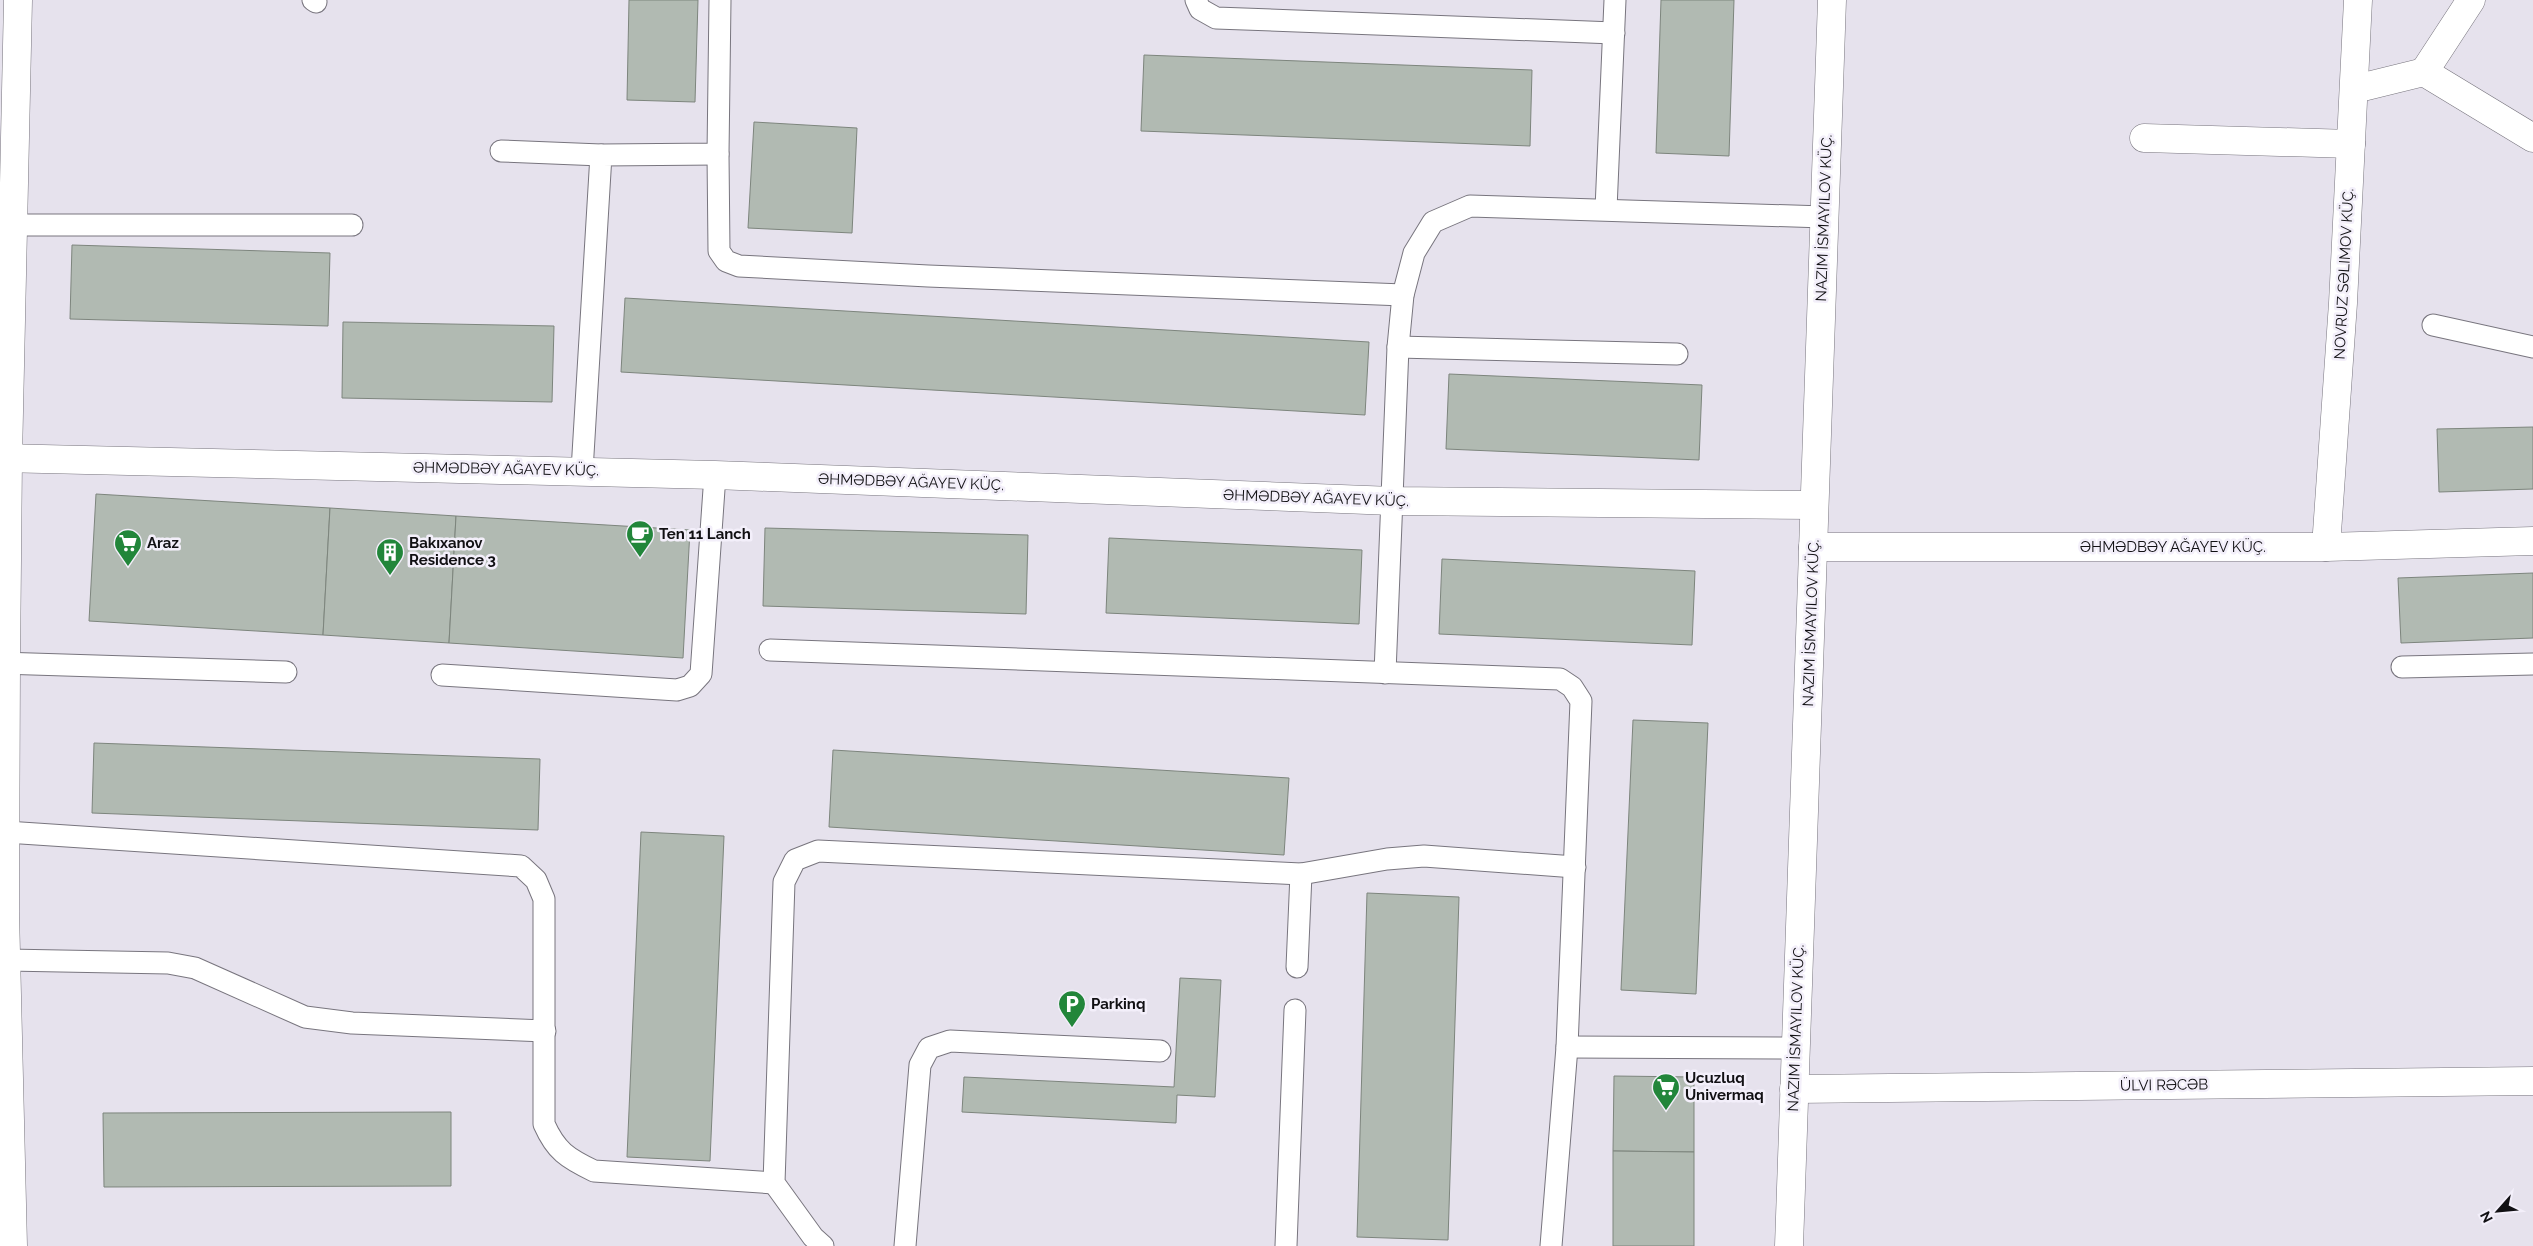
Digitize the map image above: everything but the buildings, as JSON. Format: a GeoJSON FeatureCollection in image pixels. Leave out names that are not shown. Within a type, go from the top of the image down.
{"type":"FeatureCollection","features":[{"type":"Feature","properties":{"kind":"street"},"geometry":{"type":"LineString","coordinates":[[13,1246],[7,960],[3,912],[6,832],[3,663],[4,458],[13,225],[18,0]]}},
{"type":"Feature","properties":{"kind":"street"},"geometry":{"type":"LineString","coordinates":[[1789,1246],[1832,0]]}},
{"type":"Feature","properties":{"kind":"street","name":"NOVRUZ SƏLIMOV KÜÇ."},"geometry":{"type":"LineString","coordinates":[[2326,547],[2358,0]]}},
{"type":"Feature","properties":{"kind":"street"},"geometry":{"type":"LineString","coordinates":[[2354,89],[2424,72],[2471,0]]}},
{"type":"Feature","properties":{"kind":"street"},"geometry":{"type":"LineString","coordinates":[[2424,72],[2533,138]]}},
{"type":"Feature","properties":{"kind":"street"},"geometry":{"type":"LineString","coordinates":[[2144,138],[2351,144]]}},
{"type":"Feature","properties":{"kind":"street","name":"ƏHMƏDBƏY AĞAYEV KÜÇ."},"geometry":{"type":"LineString","coordinates":[[4,458],[715,475],[1393,501],[1814,505]]}},
{"type":"Feature","properties":{"kind":"street","name":"ƏHMƏDBƏY AĞAYEV KÜÇ."},"geometry":{"type":"LineString","coordinates":[[1813,547],[2326,547],[2533,541]]}},
{"type":"Feature","properties":{"kind":"street","name":"ÜLVI RƏCƏB"},"geometry":{"type":"LineString","coordinates":[[1794,1090],[2533,1081]]}},
{"type":"Feature","properties":{"kind":"lane"},"geometry":{"type":"LineString","coordinates":[[720,0],[719,251],[726,261],[739,266],[928,276],[1403,296]]}},
{"type":"Feature","properties":{"kind":"lane"},"geometry":{"type":"LineString","coordinates":[[1196,0],[1200,9],[1216,18],[1614,33]]}},
{"type":"Feature","properties":{"kind":"lane"},"geometry":{"type":"LineString","coordinates":[[1606,209],[1615,0]]}},
{"type":"Feature","properties":{"kind":"lane"},"geometry":{"type":"LineString","coordinates":[[502,151],[601,155],[718,154]]}},
{"type":"Feature","properties":{"kind":"lane"},"geometry":{"type":"LineString","coordinates":[[582,471],[601,155]]}},
{"type":"Feature","properties":{"kind":"lane"},"geometry":{"type":"LineString","coordinates":[[1385,673],[1398,347],[1403,296],[1414,253],[1433,222],[1470,206],[1824,217]]}},
{"type":"Feature","properties":{"kind":"lane"},"geometry":{"type":"LineString","coordinates":[[13,225],[352,225]]}},
{"type":"Feature","properties":{"kind":"lane"},"geometry":{"type":"LineString","coordinates":[[2433,325],[2533,347]]}},
{"type":"Feature","properties":{"kind":"lane"},"geometry":{"type":"LineString","coordinates":[[1398,347],[1677,354]]}},
{"type":"Feature","properties":{"kind":"lane"},"geometry":{"type":"LineString","coordinates":[[442,675],[676,690],[690,686],[701,674],[715,475]]}},
{"type":"Feature","properties":{"kind":"lane"},"geometry":{"type":"LineString","coordinates":[[770,650],[1560,679],[1572,687],[1581,701],[1575,867],[1567,1047],[1551,1246]]}},
{"type":"Feature","properties":{"kind":"lane"},"geometry":{"type":"LineString","coordinates":[[3,663],[286,672]]}},
{"type":"Feature","properties":{"kind":"lane"},"geometry":{"type":"LineString","coordinates":[[2402,667],[2533,664]]}},
{"type":"Feature","properties":{"kind":"lane"},"geometry":{"type":"LineString","coordinates":[[6,832],[521,866],[536,880],[544,898],[544,1124],[552,1144],[570,1159],[594,1171],[774,1183]]}},
{"type":"Feature","properties":{"kind":"lane"},"geometry":{"type":"LineString","coordinates":[[823,1246],[814,1237],[774,1183],[784,882],[796,860],[818,852],[1301,874],[1387,859],[1424,856],[1575,867]]}},
{"type":"Feature","properties":{"kind":"lane"},"geometry":{"type":"LineString","coordinates":[[1297,967],[1301,874]]}},
{"type":"Feature","properties":{"kind":"lane"},"geometry":{"type":"LineString","coordinates":[[7,960],[168,963],[195,968],[305,1017],[352,1024],[545,1032]]}},
{"type":"Feature","properties":{"kind":"lane"},"geometry":{"type":"LineString","coordinates":[[1286,1246],[1295,1010]]}},
{"type":"Feature","properties":{"kind":"lane"},"geometry":{"type":"LineString","coordinates":[[905,1246],[920,1065],[929,1048],[950,1041],[1160,1051]]}},
{"type":"Feature","properties":{"kind":"lane"},"geometry":{"type":"LineString","coordinates":[[1567,1047],[1796,1048]]}},
{"type":"Feature","properties":{"kind":"place","name":"Ten 11 Lanch"},"geometry":{"type":"Point","coordinates":[640,558]}},
{"type":"Feature","properties":{"kind":"place","name":"Araz"},"geometry":{"type":"Point","coordinates":[128,567]}},
{"type":"Feature","properties":{"kind":"place","name":"Bakıxanov Residence 3"},"geometry":{"type":"Point","coordinates":[390,576]}},
{"type":"Feature","properties":{"kind":"place","name":"Parkinq"},"geometry":{"type":"Point","coordinates":[1072,1028]}},
{"type":"Feature","properties":{"kind":"place","name":"Ucuzluq Univermaq"},"geometry":{"type":"Point","coordinates":[1666,1111]}}]}
